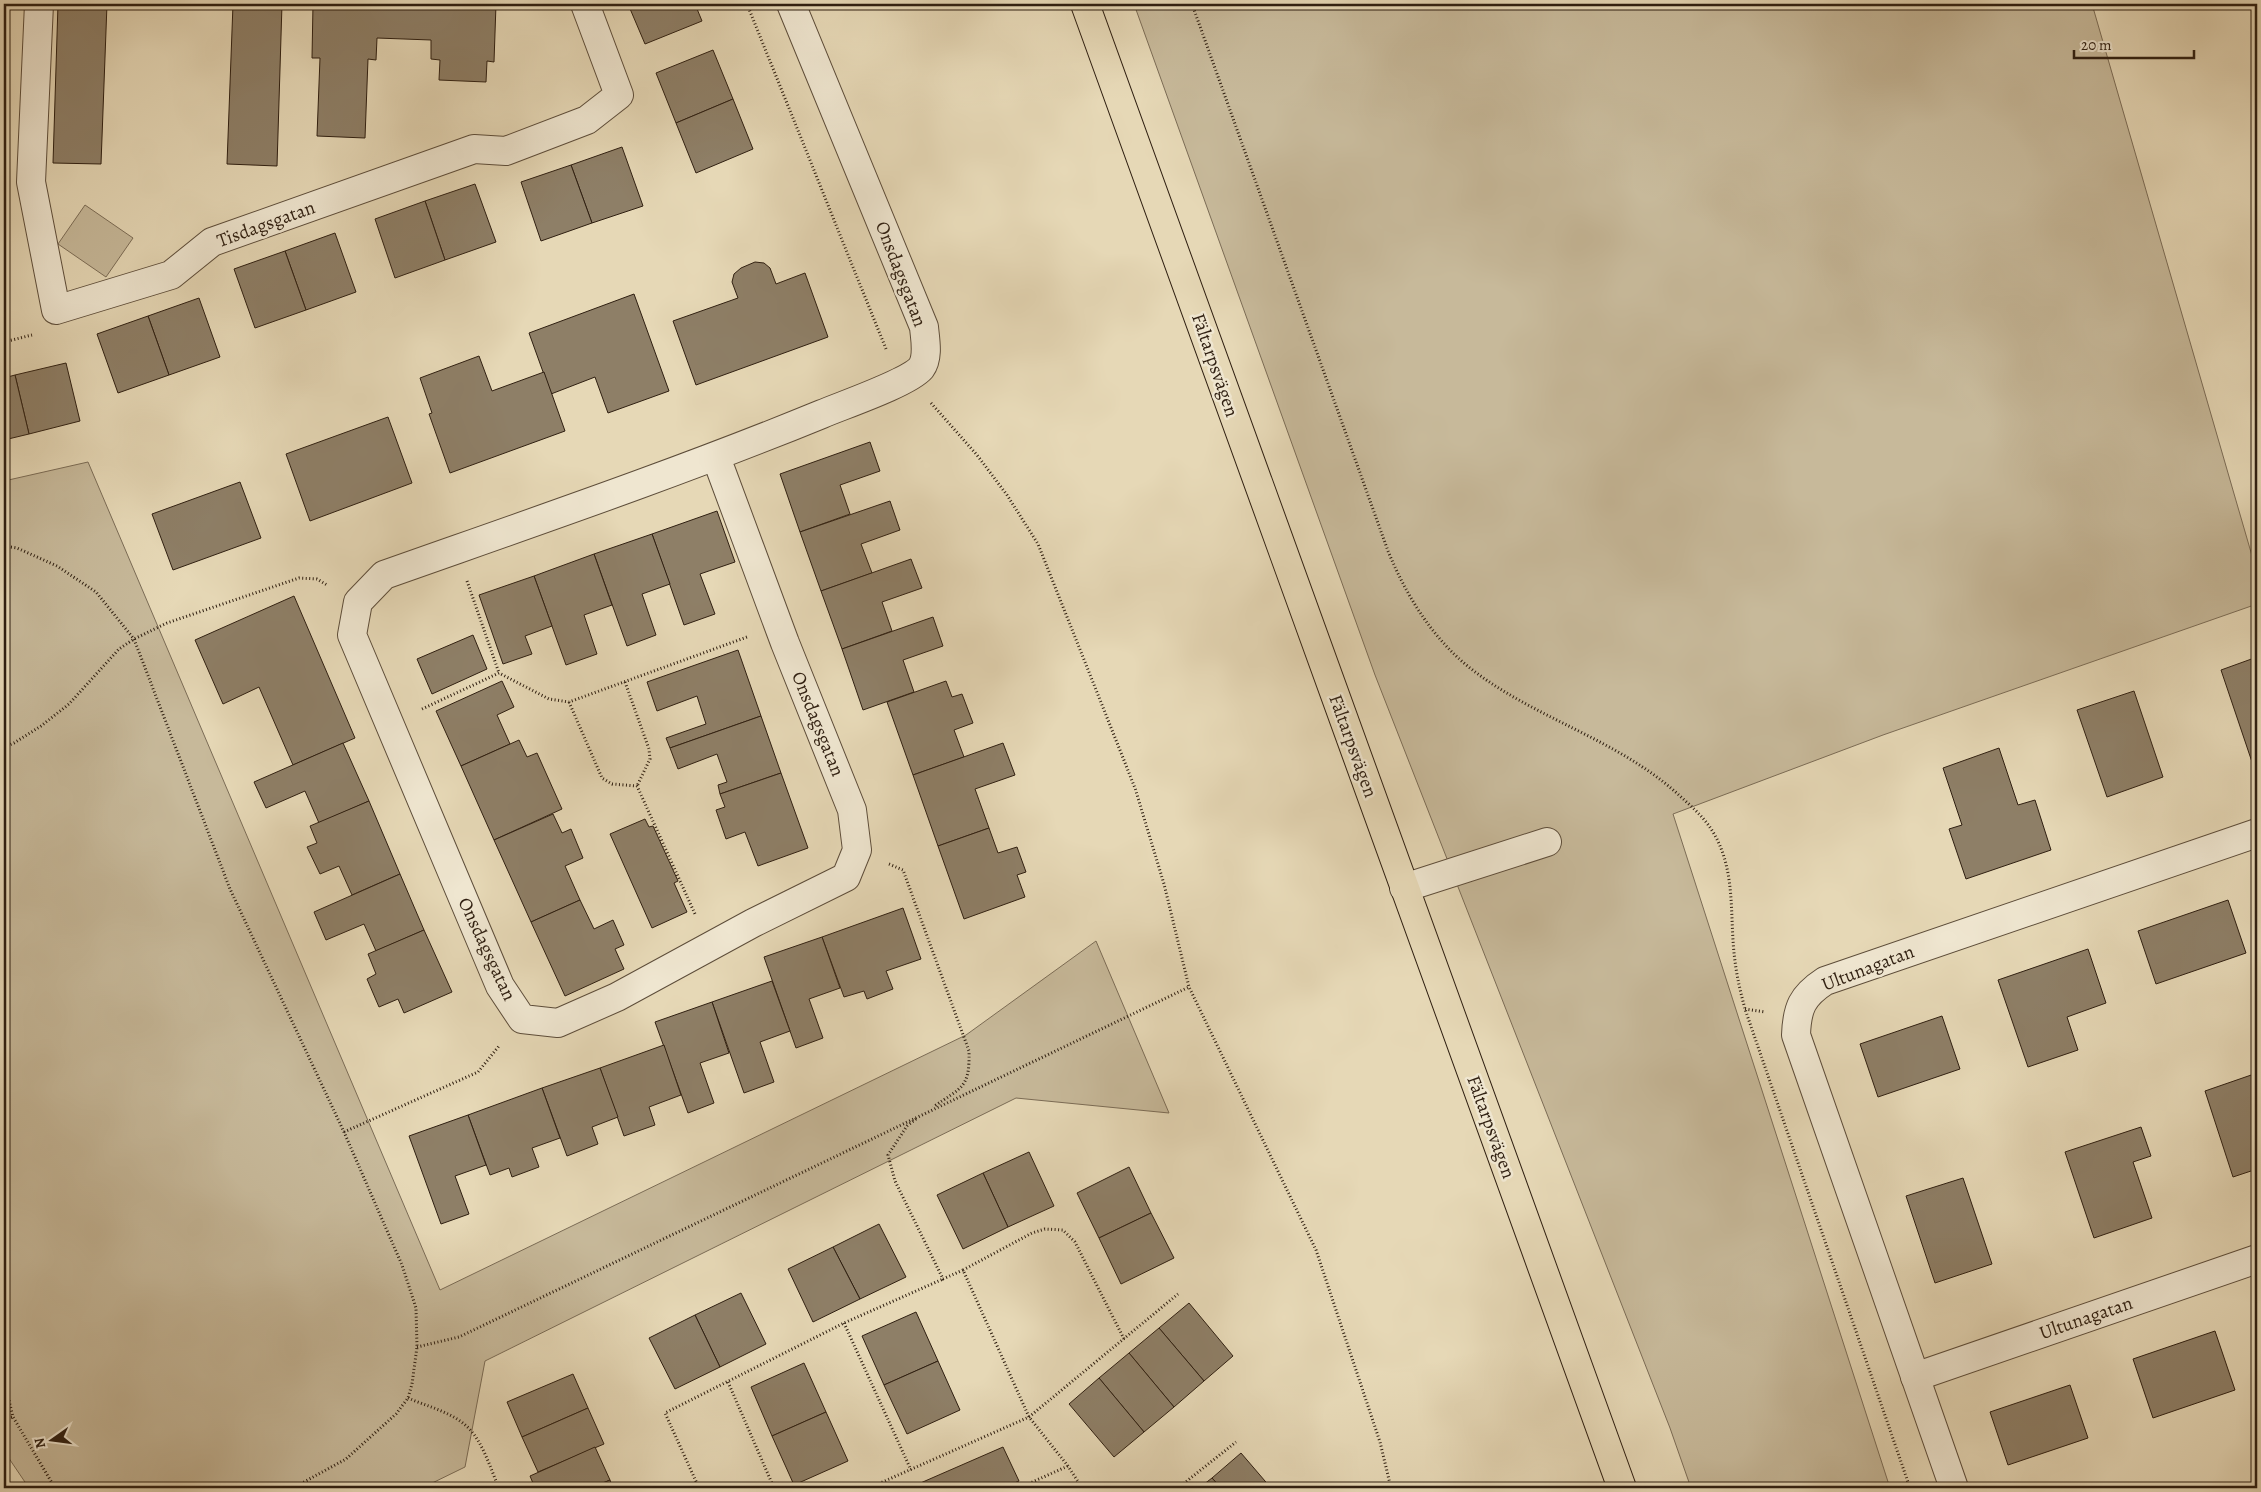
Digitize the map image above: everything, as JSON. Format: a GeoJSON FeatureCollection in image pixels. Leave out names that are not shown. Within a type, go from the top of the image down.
{"type":"FeatureCollection","features":[{"type":"Feature","properties":{"kind":"main road","name":"Fältarpsvägen"},"geometry":{"type":"LineString","coordinates":[[1085,4],[1622,1488]]}},
{"type":"Feature","properties":{"kind":"street","name":"Tisdagsgatan"},"geometry":{"type":"LineString","coordinates":[[39,4],[31,182],[56,310],[171,275],[212,242],[474,149],[506,151],[588,120],[619,95],[585,4]]}},
{"type":"Feature","properties":{"kind":"street","name":"Onsdagsgatan"},"geometry":{"type":"LineString","coordinates":[[716,457],[778,626],[852,810],[857,850],[846,877],[710,946],[618,997],[558,1023],[522,1019],[500,986],[352,635],[358,602],[384,575],[716,457],[881,390],[908,377],[922,367],[926,350],[924,327],[791,4]]}},
{"type":"Feature","properties":{"kind":"street","name":"Ultunagatan"},"geometry":{"type":"LineString","coordinates":[[1954,1488],[1796,1035],[1796,1016],[1803,1000],[1811,990],[1825,981],[2257,833]]}},
{"type":"Feature","properties":{"kind":"street"},"geometry":{"type":"LineString","coordinates":[[1404,888],[1546,842]]}},
{"type":"Feature","properties":{"kind":"street","name":"Ultunagatan"},"geometry":{"type":"LineString","coordinates":[[1915,1378],[2257,1259]]}},
{"type":"Feature","properties":{"kind":"path"},"geometry":{"type":"LineString","coordinates":[[747,4],[888,354],[1001,487],[1038,544],[1135,788],[1164,884],[1189,987],[1316,1250],[1380,1442],[1391,1488]]}},
{"type":"Feature","properties":{"kind":"path"},"geometry":{"type":"LineString","coordinates":[[1192,4],[1388,551],[1410,599],[1436,632],[1469,667],[1510,694],[1638,762],[1664,781],[1701,814],[1714,833],[1729,881],[1735,961],[1745,1010],[1910,1488]]}},
{"type":"Feature","properties":{"kind":"path"},"geometry":{"type":"LineString","coordinates":[[4,546],[17,548],[57,566],[96,592],[134,639],[230,889],[344,1132],[402,1265],[416,1308],[417,1347],[412,1384],[408,1398],[396,1414],[346,1459],[293,1488]]}},
{"type":"Feature","properties":{"kind":"path"},"geometry":{"type":"LineString","coordinates":[[456,550],[499,673],[549,699],[569,702],[778,626]]}},
{"type":"Feature","properties":{"kind":"path"},"geometry":{"type":"LineString","coordinates":[[4,747],[41,726],[69,704],[120,649],[134,639],[167,623],[299,578],[317,579],[358,602]]}},
{"type":"Feature","properties":{"kind":"path"},"geometry":{"type":"LineString","coordinates":[[390,724],[499,673]]}},
{"type":"Feature","properties":{"kind":"path"},"geometry":{"type":"LineString","coordinates":[[625,682],[650,759],[637,786]]}},
{"type":"Feature","properties":{"kind":"path"},"geometry":{"type":"LineString","coordinates":[[569,702],[602,778],[612,784],[637,786]]}},
{"type":"Feature","properties":{"kind":"path"},"geometry":{"type":"LineString","coordinates":[[637,786],[710,946]]}},
{"type":"Feature","properties":{"kind":"path"},"geometry":{"type":"LineString","coordinates":[[857,850],[903,870],[969,1051],[970,1072],[964,1086],[907,1126],[888,1155],[895,1181],[943,1279]]}},
{"type":"Feature","properties":{"kind":"path"},"geometry":{"type":"LineString","coordinates":[[417,1347],[459,1337],[1189,987]]}},
{"type":"Feature","properties":{"kind":"path"},"geometry":{"type":"LineString","coordinates":[[344,1132],[478,1072],[522,1019]]}},
{"type":"Feature","properties":{"kind":"path"},"geometry":{"type":"LineString","coordinates":[[699,1488],[665,1413],[844,1323],[963,1270],[1032,1233],[1044,1229],[1063,1230],[1075,1242],[1124,1339]]}},
{"type":"Feature","properties":{"kind":"path"},"geometry":{"type":"LineString","coordinates":[[963,1270],[1029,1417],[1068,1466],[1082,1488]]}},
{"type":"Feature","properties":{"kind":"path"},"geometry":{"type":"LineString","coordinates":[[869,1488],[1029,1417],[1178,1294]]}},
{"type":"Feature","properties":{"kind":"path"},"geometry":{"type":"LineString","coordinates":[[844,1323],[911,1470]]}},
{"type":"Feature","properties":{"kind":"path"},"geometry":{"type":"LineString","coordinates":[[4,1380],[13,1417],[55,1488]]}},
{"type":"Feature","properties":{"kind":"path"},"geometry":{"type":"LineString","coordinates":[[728,1382],[774,1488]]}},
{"type":"Feature","properties":{"kind":"path"},"geometry":{"type":"LineString","coordinates":[[408,1398],[453,1416],[466,1425],[479,1443],[498,1488]]}},
{"type":"Feature","properties":{"kind":"path"},"geometry":{"type":"LineString","coordinates":[[4,1418],[13,1417]]}},
{"type":"Feature","properties":{"kind":"path"},"geometry":{"type":"LineString","coordinates":[[1178,1488],[1236,1442]]}},
{"type":"Feature","properties":{"kind":"path"},"geometry":{"type":"LineString","coordinates":[[1019,1488],[1068,1466]]}},
{"type":"Feature","properties":{"kind":"shaded area"},"geometry":{"type":"Polygon","coordinates":[[[1134,4],[2092,4],[2257,573],[2257,604],[1883,735],[1673,814],[1890,1488],[1691,1488],[1670,1428],[1375,675],[1134,4]]]}},
{"type":"Feature","properties":{"kind":"shaded area"},"geometry":{"type":"Polygon","coordinates":[[[85,205],[133,238],[106,277],[58,244],[85,205]]]}},
{"type":"Feature","properties":{"kind":"shaded area"},"geometry":{"type":"Polygon","coordinates":[[[88,462],[440,1290],[966,1035],[1096,941],[1169,1113],[1016,1098],[485,1361],[465,1467],[422,1488],[29,1488],[4,1451],[4,481],[88,462]]]}},
{"type":"Feature","properties":{"kind":"building"},"geometry":{"type":"Polygon","coordinates":[[[58,4],[107,4],[101,164],[53,163],[58,4]]]}},
{"type":"Feature","properties":{"kind":"building"},"geometry":{"type":"Polygon","coordinates":[[[233,4],[282,4],[277,166],[227,164],[233,4]]]}},
{"type":"Feature","properties":{"kind":"building"},"geometry":{"type":"Polygon","coordinates":[[[313,4],[496,4],[494,62],[487,61],[486,82],[439,80],[440,60],[431,59],[431,40],[377,38],[376,60],[368,59],[365,138],[317,136],[320,58],[312,58],[313,4]]]}},
{"type":"Feature","properties":{"kind":"building"},"geometry":{"type":"Polygon","coordinates":[[[628,4],[695,4],[702,21],[645,44],[628,4]]]}},
{"type":"Feature","properties":{"kind":"building"},"geometry":{"type":"Polygon","coordinates":[[[713,50],[733,99],[676,123],[656,73],[713,50]]]}},
{"type":"Feature","properties":{"kind":"building"},"geometry":{"type":"Polygon","coordinates":[[[733,99],[753,149],[696,173],[676,123],[733,99]]]}},
{"type":"Feature","properties":{"kind":"building"},"geometry":{"type":"Polygon","coordinates":[[[622,147],[643,206],[592,223],[571,165],[622,147]]]}},
{"type":"Feature","properties":{"kind":"building"},"geometry":{"type":"Polygon","coordinates":[[[571,165],[592,223],[541,241],[521,182],[571,165]]]}},
{"type":"Feature","properties":{"kind":"building"},"geometry":{"type":"Polygon","coordinates":[[[475,184],[496,242],[445,260],[425,201],[475,184]]]}},
{"type":"Feature","properties":{"kind":"building"},"geometry":{"type":"Polygon","coordinates":[[[425,201],[445,260],[395,278],[375,219],[425,201]]]}},
{"type":"Feature","properties":{"kind":"building"},"geometry":{"type":"Polygon","coordinates":[[[335,233],[356,292],[306,310],[285,251],[335,233]]]}},
{"type":"Feature","properties":{"kind":"building"},"geometry":{"type":"Polygon","coordinates":[[[285,251],[306,310],[255,328],[234,269],[285,251]]]}},
{"type":"Feature","properties":{"kind":"building"},"geometry":{"type":"Polygon","coordinates":[[[755,262],[764,263],[770,268],[776,284],[805,273],[828,337],[696,385],[673,321],[738,298],[732,282],[734,274],[741,268],[755,262]]]}},
{"type":"Feature","properties":{"kind":"building"},"geometry":{"type":"Polygon","coordinates":[[[634,294],[669,391],[608,413],[595,377],[551,394],[529,333],[634,294]]]}},
{"type":"Feature","properties":{"kind":"building"},"geometry":{"type":"Polygon","coordinates":[[[199,298],[220,357],[169,375],[148,316],[199,298]]]}},
{"type":"Feature","properties":{"kind":"building"},"geometry":{"type":"Polygon","coordinates":[[[148,316],[169,375],[118,393],[97,334],[148,316]]]}},
{"type":"Feature","properties":{"kind":"building"},"geometry":{"type":"Polygon","coordinates":[[[479,356],[492,391],[544,372],[565,431],[450,473],[429,414],[432,413],[420,378],[479,356]]]}},
{"type":"Feature","properties":{"kind":"building"},"geometry":{"type":"Polygon","coordinates":[[[66,363],[80,421],[29,434],[15,375],[66,363]]]}},
{"type":"Feature","properties":{"kind":"building"},"geometry":{"type":"Polygon","coordinates":[[[15,375],[29,434],[4,440],[4,378],[15,375]]]}},
{"type":"Feature","properties":{"kind":"building"},"geometry":{"type":"Polygon","coordinates":[[[388,417],[412,483],[310,521],[286,454],[388,417]]]}},
{"type":"Feature","properties":{"kind":"building"},"geometry":{"type":"Polygon","coordinates":[[[870,442],[880,471],[840,485],[850,514],[800,532],[780,474],[870,442]]]}},
{"type":"Feature","properties":{"kind":"building"},"geometry":{"type":"Polygon","coordinates":[[[240,482],[261,538],[173,570],[152,514],[240,482]]]}},
{"type":"Feature","properties":{"kind":"building"},"geometry":{"type":"Polygon","coordinates":[[[890,501],[900,530],[861,544],[872,573],[821,591],[800,532],[890,501]]]}},
{"type":"Feature","properties":{"kind":"building"},"geometry":{"type":"Polygon","coordinates":[[[717,511],[735,562],[700,574],[715,614],[684,625],[652,534],[717,511]]]}},
{"type":"Feature","properties":{"kind":"building"},"geometry":{"type":"Polygon","coordinates":[[[652,534],[670,584],[642,594],[656,635],[627,646],[594,554],[652,534]]]}},
{"type":"Feature","properties":{"kind":"building"},"geometry":{"type":"Polygon","coordinates":[[[594,554],[612,605],[584,615],[597,654],[566,665],[534,576],[594,554]]]}},
{"type":"Feature","properties":{"kind":"building"},"geometry":{"type":"Polygon","coordinates":[[[911,559],[922,588],[882,602],[892,631],[842,649],[821,591],[911,559]]]}},
{"type":"Feature","properties":{"kind":"building"},"geometry":{"type":"Polygon","coordinates":[[[534,576],[552,626],[525,636],[532,654],[503,664],[479,595],[534,576]]]}},
{"type":"Feature","properties":{"kind":"building"},"geometry":{"type":"Polygon","coordinates":[[[294,596],[355,738],[293,765],[259,687],[223,704],[195,640],[294,596]]]}},
{"type":"Feature","properties":{"kind":"building"},"geometry":{"type":"Polygon","coordinates":[[[933,617],[943,646],[903,660],[914,692],[863,710],[842,649],[933,617]]]}},
{"type":"Feature","properties":{"kind":"building"},"geometry":{"type":"Polygon","coordinates":[[[473,635],[487,669],[432,694],[417,659],[473,635]]]}},
{"type":"Feature","properties":{"kind":"building"},"geometry":{"type":"Polygon","coordinates":[[[738,650],[761,716],[670,748],[666,738],[706,724],[697,696],[657,711],[647,682],[738,650]]]}},
{"type":"Feature","properties":{"kind":"building"},"geometry":{"type":"Polygon","coordinates":[[[2257,657],[2257,760],[2252,762],[2221,670],[2257,657]]]}},
{"type":"Feature","properties":{"kind":"building"},"geometry":{"type":"Polygon","coordinates":[[[502,681],[514,707],[497,715],[510,744],[461,766],[436,711],[502,681]]]}},
{"type":"Feature","properties":{"kind":"building"},"geometry":{"type":"Polygon","coordinates":[[[946,681],[952,697],[962,694],[973,723],[954,730],[964,757],[913,775],[887,702],[946,681]]]}},
{"type":"Feature","properties":{"kind":"building"},"geometry":{"type":"Polygon","coordinates":[[[2134,691],[2163,777],[2107,797],[2077,710],[2134,691]]]}},
{"type":"Feature","properties":{"kind":"building"},"geometry":{"type":"Polygon","coordinates":[[[761,716],[781,773],[720,794],[718,785],[727,782],[717,754],[678,769],[670,748],[761,716]]]}},
{"type":"Feature","properties":{"kind":"building"},"geometry":{"type":"Polygon","coordinates":[[[519,740],[527,757],[537,753],[562,809],[494,840],[461,766],[519,740]]]}},
{"type":"Feature","properties":{"kind":"building"},"geometry":{"type":"Polygon","coordinates":[[[343,743],[369,801],[319,823],[305,791],[266,808],[254,782],[343,743]]]}},
{"type":"Feature","properties":{"kind":"building"},"geometry":{"type":"Polygon","coordinates":[[[1003,743],[1015,775],[975,789],[989,828],[938,846],[913,775],[1003,743]]]}},
{"type":"Feature","properties":{"kind":"building"},"geometry":{"type":"Polygon","coordinates":[[[1999,748],[2018,805],[2035,800],[2051,850],[1966,879],[1949,829],[1962,825],[1943,768],[1999,748]]]}},
{"type":"Feature","properties":{"kind":"building"},"geometry":{"type":"Polygon","coordinates":[[[781,773],[808,848],[758,866],[745,832],[726,839],[716,810],[725,807],[720,794],[781,773]]]}},
{"type":"Feature","properties":{"kind":"building"},"geometry":{"type":"Polygon","coordinates":[[[369,801],[400,874],[352,895],[339,866],[320,874],[307,847],[317,843],[310,826],[369,801]]]}},
{"type":"Feature","properties":{"kind":"building"},"geometry":{"type":"Polygon","coordinates":[[[553,814],[562,833],[571,829],[583,858],[565,866],[580,900],[531,922],[494,840],[553,814]]]}},
{"type":"Feature","properties":{"kind":"building"},"geometry":{"type":"Polygon","coordinates":[[[645,819],[649,827],[653,826],[678,881],[674,883],[687,912],[652,928],[610,834],[645,819]]]}},
{"type":"Feature","properties":{"kind":"building"},"geometry":{"type":"Polygon","coordinates":[[[989,828],[998,853],[1017,847],[1026,872],[1017,875],[1025,897],[964,919],[938,846],[989,828]]]}},
{"type":"Feature","properties":{"kind":"building"},"geometry":{"type":"Polygon","coordinates":[[[400,874],[424,930],[376,951],[364,924],[326,940],[314,912],[400,874]]]}},
{"type":"Feature","properties":{"kind":"building"},"geometry":{"type":"Polygon","coordinates":[[[580,900],[594,929],[613,920],[624,945],[615,949],[624,969],[565,996],[531,922],[580,900]]]}},
{"type":"Feature","properties":{"kind":"building"},"geometry":{"type":"Polygon","coordinates":[[[2228,900],[2246,953],[2156,984],[2138,931],[2228,900]]]}},
{"type":"Feature","properties":{"kind":"building"},"geometry":{"type":"Polygon","coordinates":[[[903,908],[921,959],[886,971],[893,989],[867,999],[864,991],[844,997],[822,937],[903,908]]]}},
{"type":"Feature","properties":{"kind":"building"},"geometry":{"type":"Polygon","coordinates":[[[424,930],[452,992],[404,1013],[398,999],[379,1007],[367,979],[376,974],[368,954],[424,930]]]}},
{"type":"Feature","properties":{"kind":"building"},"geometry":{"type":"Polygon","coordinates":[[[822,937],[840,988],[809,999],[823,1038],[796,1048],[764,957],[822,937]]]}},
{"type":"Feature","properties":{"kind":"building"},"geometry":{"type":"Polygon","coordinates":[[[2088,949],[2106,1003],[2067,1017],[2078,1050],[2028,1067],[1998,980],[2088,949]]]}},
{"type":"Feature","properties":{"kind":"building"},"geometry":{"type":"Polygon","coordinates":[[[772,981],[790,1031],[760,1042],[774,1082],[744,1093],[712,1002],[772,981]]]}},
{"type":"Feature","properties":{"kind":"building"},"geometry":{"type":"Polygon","coordinates":[[[712,1002],[729,1053],[700,1063],[714,1103],[688,1113],[655,1022],[712,1002]]]}},
{"type":"Feature","properties":{"kind":"building"},"geometry":{"type":"Polygon","coordinates":[[[1942,1016],[1960,1069],[1878,1097],[1860,1044],[1942,1016]]]}},
{"type":"Feature","properties":{"kind":"building"},"geometry":{"type":"Polygon","coordinates":[[[664,1045],[681,1095],[649,1107],[655,1125],[624,1136],[600,1068],[664,1045]]]}},
{"type":"Feature","properties":{"kind":"building"},"geometry":{"type":"Polygon","coordinates":[[[600,1068],[618,1117],[592,1127],[598,1144],[567,1156],[542,1088],[600,1068]]]}},
{"type":"Feature","properties":{"kind":"building"},"geometry":{"type":"Polygon","coordinates":[[[2257,1073],[2257,1169],[2233,1177],[2205,1091],[2257,1073]]]}},
{"type":"Feature","properties":{"kind":"building"},"geometry":{"type":"Polygon","coordinates":[[[542,1088],[560,1138],[532,1148],[539,1167],[512,1177],[509,1168],[490,1175],[468,1115],[542,1088]]]}},
{"type":"Feature","properties":{"kind":"building"},"geometry":{"type":"Polygon","coordinates":[[[468,1115],[486,1165],[455,1176],[469,1214],[441,1224],[409,1136],[468,1115]]]}},
{"type":"Feature","properties":{"kind":"building"},"geometry":{"type":"Polygon","coordinates":[[[2141,1127],[2151,1156],[2133,1162],[2152,1218],[2094,1238],[2065,1152],[2141,1127]]]}},
{"type":"Feature","properties":{"kind":"building"},"geometry":{"type":"Polygon","coordinates":[[[1029,1152],[1054,1206],[1008,1227],[983,1173],[1029,1152]]]}},
{"type":"Feature","properties":{"kind":"building"},"geometry":{"type":"Polygon","coordinates":[[[1129,1167],[1151,1213],[1099,1238],[1077,1193],[1129,1167]]]}},
{"type":"Feature","properties":{"kind":"building"},"geometry":{"type":"Polygon","coordinates":[[[983,1173],[1008,1227],[963,1249],[937,1195],[983,1173]]]}},
{"type":"Feature","properties":{"kind":"building"},"geometry":{"type":"Polygon","coordinates":[[[1963,1178],[1992,1264],[1935,1283],[1906,1196],[1963,1178]]]}},
{"type":"Feature","properties":{"kind":"building"},"geometry":{"type":"Polygon","coordinates":[[[1151,1213],[1174,1258],[1121,1284],[1099,1238],[1151,1213]]]}},
{"type":"Feature","properties":{"kind":"building"},"geometry":{"type":"Polygon","coordinates":[[[879,1224],[906,1277],[860,1299],[833,1247],[879,1224]]]}},
{"type":"Feature","properties":{"kind":"building"},"geometry":{"type":"Polygon","coordinates":[[[833,1247],[860,1299],[813,1322],[788,1269],[833,1247]]]}},
{"type":"Feature","properties":{"kind":"building"},"geometry":{"type":"Polygon","coordinates":[[[741,1293],[766,1344],[720,1367],[695,1315],[741,1293]]]}},
{"type":"Feature","properties":{"kind":"building"},"geometry":{"type":"Polygon","coordinates":[[[1189,1303],[1233,1356],[1204,1381],[1159,1328],[1189,1303]]]}},
{"type":"Feature","properties":{"kind":"building"},"geometry":{"type":"Polygon","coordinates":[[[916,1312],[938,1361],[884,1385],[862,1336],[916,1312]]]}},
{"type":"Feature","properties":{"kind":"building"},"geometry":{"type":"Polygon","coordinates":[[[695,1315],[720,1367],[675,1389],[649,1338],[695,1315]]]}},
{"type":"Feature","properties":{"kind":"building"},"geometry":{"type":"Polygon","coordinates":[[[1159,1328],[1204,1381],[1174,1407],[1129,1353],[1159,1328]]]}},
{"type":"Feature","properties":{"kind":"building"},"geometry":{"type":"Polygon","coordinates":[[[2215,1331],[2235,1390],[2153,1418],[2133,1359],[2215,1331]]]}},
{"type":"Feature","properties":{"kind":"building"},"geometry":{"type":"Polygon","coordinates":[[[1129,1353],[1174,1407],[1144,1432],[1099,1378],[1129,1353]]]}},
{"type":"Feature","properties":{"kind":"building"},"geometry":{"type":"Polygon","coordinates":[[[938,1361],[960,1410],[907,1434],[884,1385],[938,1361]]]}},
{"type":"Feature","properties":{"kind":"building"},"geometry":{"type":"Polygon","coordinates":[[[804,1363],[826,1412],[772,1436],[751,1387],[804,1363]]]}},
{"type":"Feature","properties":{"kind":"building"},"geometry":{"type":"Polygon","coordinates":[[[573,1374],[588,1408],[522,1437],[507,1402],[573,1374]]]}},
{"type":"Feature","properties":{"kind":"building"},"geometry":{"type":"Polygon","coordinates":[[[1099,1378],[1144,1432],[1114,1457],[1069,1404],[1099,1378]]]}},
{"type":"Feature","properties":{"kind":"building"},"geometry":{"type":"Polygon","coordinates":[[[2070,1385],[2088,1438],[2008,1465],[1990,1412],[2070,1385]]]}},
{"type":"Feature","properties":{"kind":"building"},"geometry":{"type":"Polygon","coordinates":[[[588,1408],[604,1444],[538,1472],[522,1437],[588,1408]]]}},
{"type":"Feature","properties":{"kind":"building"},"geometry":{"type":"Polygon","coordinates":[[[826,1412],[848,1461],[794,1485],[772,1436],[826,1412]]]}},
{"type":"Feature","properties":{"kind":"building"},"geometry":{"type":"Polygon","coordinates":[[[595,1447],[610,1480],[591,1488],[535,1488],[530,1476],[595,1447]]]}},
{"type":"Feature","properties":{"kind":"building"},"geometry":{"type":"Polygon","coordinates":[[[1003,1447],[1019,1481],[1003,1488],[909,1488],[1003,1447]]]}},
{"type":"Feature","properties":{"kind":"building"},"geometry":{"type":"Polygon","coordinates":[[[1241,1453],[1271,1488],[1221,1488],[1212,1478],[1241,1453]]]}},
{"type":"Feature","properties":{"kind":"building"},"geometry":{"type":"Polygon","coordinates":[[[1212,1478],[1221,1488],[1199,1488],[1212,1478]]]}},
{"type":"Feature","properties":{"kind":"building"},"geometry":{"type":"Polygon","coordinates":[[[610,1480],[613,1488],[591,1488],[610,1480]]]}}]}
